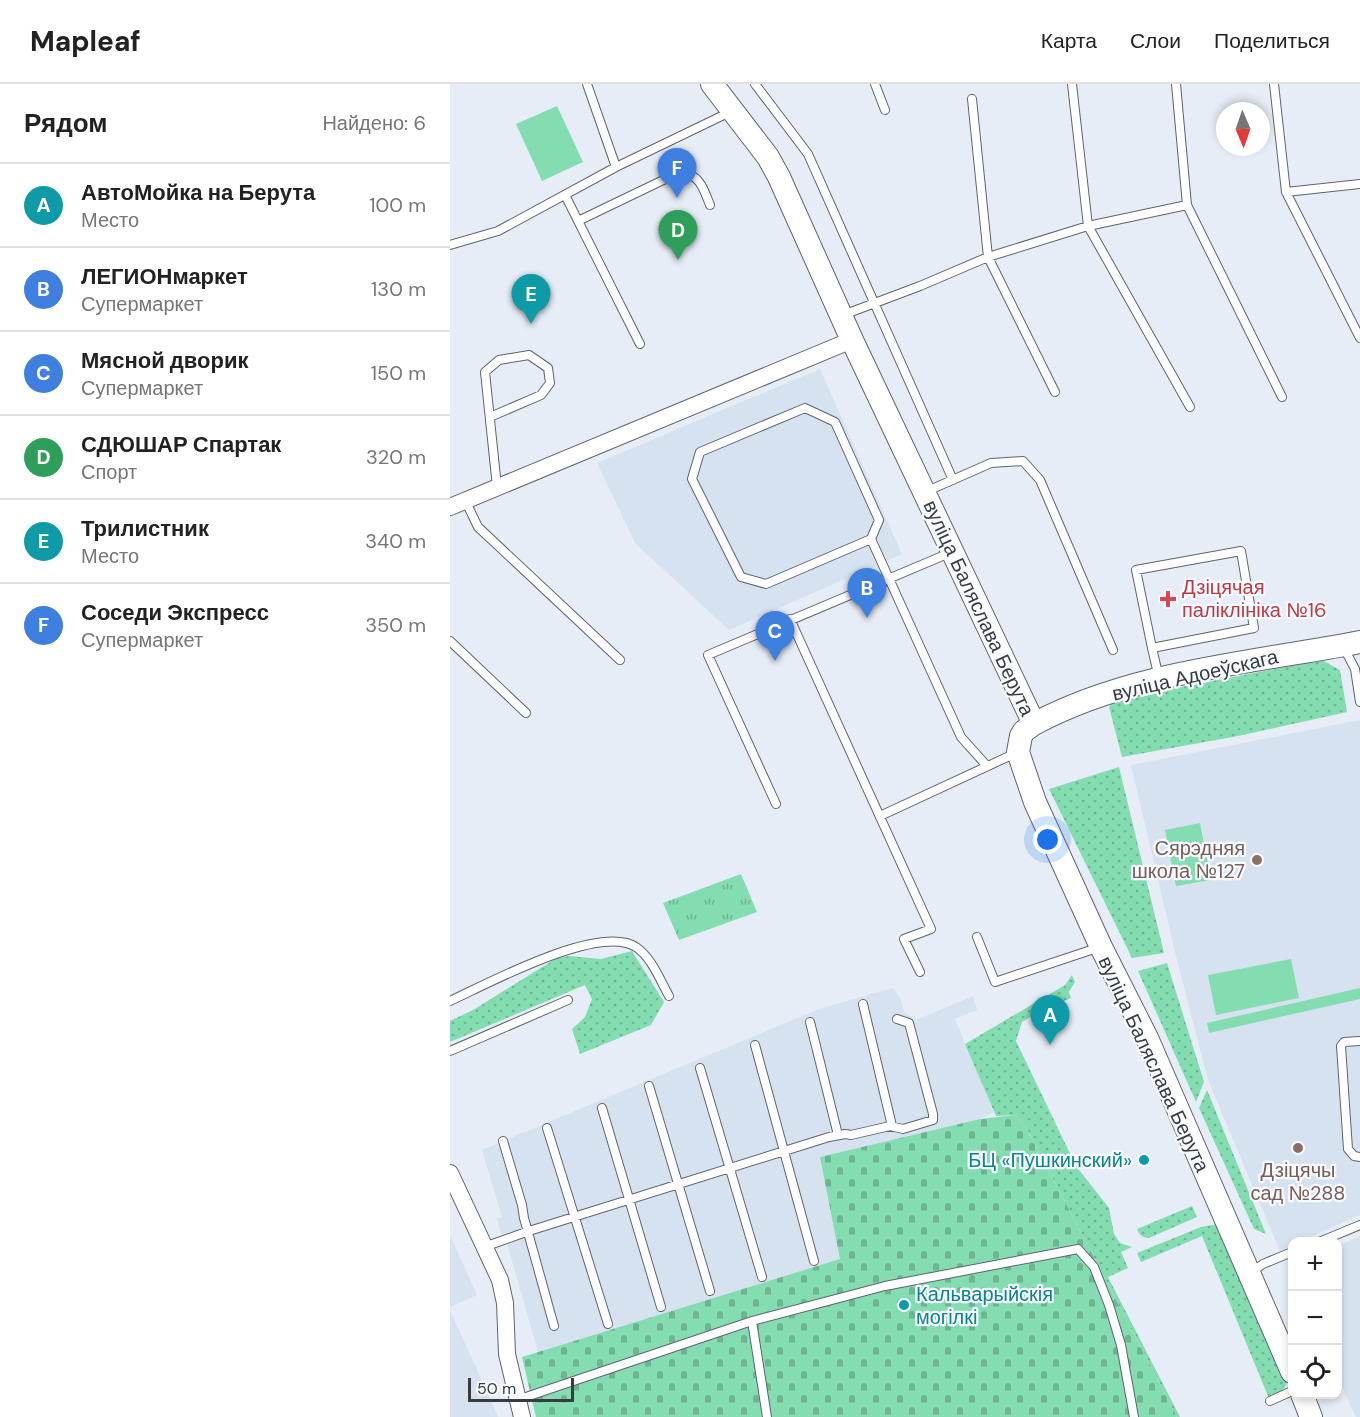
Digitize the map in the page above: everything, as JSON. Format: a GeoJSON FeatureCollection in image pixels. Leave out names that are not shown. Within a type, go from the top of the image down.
{"type":"FeatureCollection","features":[{"type":"Feature","properties":{"kind":"street","name":"вуліца Баляслава Берута"},"geometry":{"type":"LineString","coordinates":[[712,84],[768,157],[779,177],[852,340],[1034,724],[1021,736],[1018,752],[1035,802],[1101,947],[1147,1038],[1288,1360]]}},
{"type":"Feature","properties":{"kind":"street"},"geometry":{"type":"LineString","coordinates":[[458,504],[852,340]]}},
{"type":"Feature","properties":{"kind":"street","name":"вуліца Адоеўскага"},"geometry":{"type":"LineString","coordinates":[[1034,724],[1051,715],[1102,696],[1159,679],[1352,644]]}},
{"type":"Feature","properties":{"kind":"street"},"geometry":{"type":"LineString","coordinates":[[450,1173],[500,1280],[505,1303],[507,1354],[520,1412]]}},
{"type":"Feature","properties":{"kind":"street"},"geometry":{"type":"LineString","coordinates":[[1303,1399],[1310,1417]]}},
{"type":"Feature","properties":{"kind":"lane"},"geometry":{"type":"LineString","coordinates":[[587,84],[616,167]]}},
{"type":"Feature","properties":{"kind":"lane"},"geometry":{"type":"LineString","coordinates":[[755,84],[808,154],[953,480]]}},
{"type":"Feature","properties":{"kind":"lane"},"geometry":{"type":"LineString","coordinates":[[875,84],[885,110]]}},
{"type":"Feature","properties":{"kind":"lane"},"geometry":{"type":"LineString","coordinates":[[1072,84],[1088,226],[1190,406]]}},
{"type":"Feature","properties":{"kind":"lane"},"geometry":{"type":"LineString","coordinates":[[1176,84],[1187,205],[1282,397]]}},
{"type":"Feature","properties":{"kind":"lane"},"geometry":{"type":"LineString","coordinates":[[1274,84],[1286,192],[1360,338]]}},
{"type":"Feature","properties":{"kind":"lane"},"geometry":{"type":"LineString","coordinates":[[972,99],[988,257],[1055,392]]}},
{"type":"Feature","properties":{"kind":"lane"},"geometry":{"type":"LineString","coordinates":[[450,245],[498,231],[616,167],[733,110]]}},
{"type":"Feature","properties":{"kind":"lane"},"geometry":{"type":"LineString","coordinates":[[578,221],[682,171],[693,174],[702,185],[710,205]]}},
{"type":"Feature","properties":{"kind":"lane"},"geometry":{"type":"LineString","coordinates":[[1286,192],[1360,184]]}},
{"type":"Feature","properties":{"kind":"lane"},"geometry":{"type":"LineString","coordinates":[[565,195],[640,344]]}},
{"type":"Feature","properties":{"kind":"lane"},"geometry":{"type":"LineString","coordinates":[[841,315],[920,286],[988,257],[1088,226],[1187,205]]}},
{"type":"Feature","properties":{"kind":"lane"},"geometry":{"type":"LineString","coordinates":[[490,417],[541,395],[550,383],[548,368],[529,355],[499,360],[485,372],[497,487]]}},
{"type":"Feature","properties":{"kind":"lane"},"geometry":{"type":"LineString","coordinates":[[871,538],[766,584],[741,577],[692,479],[700,452],[805,408],[835,422],[879,520],[871,538],[889,579],[961,737],[987,765]]}},
{"type":"Feature","properties":{"kind":"lane"},"geometry":{"type":"LineString","coordinates":[[925,493],[991,463],[1023,461],[1040,480],[1113,650]]}},
{"type":"Feature","properties":{"kind":"lane"},"geometry":{"type":"LineString","coordinates":[[458,504],[478,527],[620,660]]}},
{"type":"Feature","properties":{"kind":"lane"},"geometry":{"type":"LineString","coordinates":[[1152,648],[1254,628],[1241,551],[1136,570],[1152,648],[1159,679]]}},
{"type":"Feature","properties":{"kind":"lane"},"geometry":{"type":"LineString","coordinates":[[776,804],[708,655],[953,552]]}},
{"type":"Feature","properties":{"kind":"lane"},"geometry":{"type":"LineString","coordinates":[[790,619],[931,928],[904,939],[920,972]]}},
{"type":"Feature","properties":{"kind":"lane"},"geometry":{"type":"LineString","coordinates":[[450,641],[526,713]]}},
{"type":"Feature","properties":{"kind":"lane"},"geometry":{"type":"LineString","coordinates":[[1352,644],[1360,702]]}},
{"type":"Feature","properties":{"kind":"lane"},"geometry":{"type":"LineString","coordinates":[[880,816],[1018,752]]}},
{"type":"Feature","properties":{"kind":"lane"},"geometry":{"type":"LineString","coordinates":[[977,937],[995,982],[1101,947]]}},
{"type":"Feature","properties":{"kind":"lane"},"geometry":{"type":"LineString","coordinates":[[450,1000],[560,951],[617,942],[635,946],[647,957],[669,996]]}},
{"type":"Feature","properties":{"kind":"lane"},"geometry":{"type":"LineString","coordinates":[[450,1051],[568,1000]]}},
{"type":"Feature","properties":{"kind":"lane"},"geometry":{"type":"LineString","coordinates":[[863,1004],[892,1126]]}},
{"type":"Feature","properties":{"kind":"lane"},"geometry":{"type":"LineString","coordinates":[[484,1247],[838,1135],[851,1136],[892,1126],[903,1129],[933,1120],[909,1023],[897,1019]]}},
{"type":"Feature","properties":{"kind":"lane"},"geometry":{"type":"LineString","coordinates":[[810,1022],[838,1135]]}},
{"type":"Feature","properties":{"kind":"lane"},"geometry":{"type":"LineString","coordinates":[[1360,1041],[1344,1042],[1341,1046],[1348,1149],[1354,1156],[1360,1157]]}},
{"type":"Feature","properties":{"kind":"lane"},"geometry":{"type":"LineString","coordinates":[[755,1045],[814,1261]]}},
{"type":"Feature","properties":{"kind":"lane"},"geometry":{"type":"LineString","coordinates":[[700,1068],[762,1277]]}},
{"type":"Feature","properties":{"kind":"lane"},"geometry":{"type":"LineString","coordinates":[[649,1086],[710,1291]]}},
{"type":"Feature","properties":{"kind":"lane"},"geometry":{"type":"LineString","coordinates":[[602,1108],[661,1307]]}},
{"type":"Feature","properties":{"kind":"lane"},"geometry":{"type":"LineString","coordinates":[[547,1128],[608,1324]]}},
{"type":"Feature","properties":{"kind":"lane"},"geometry":{"type":"LineString","coordinates":[[503,1141],[554,1326]]}},
{"type":"Feature","properties":{"kind":"lane"},"geometry":{"type":"LineString","coordinates":[[1331,1237],[1360,1225]]}},
{"type":"Feature","properties":{"kind":"lane"},"geometry":{"type":"LineString","coordinates":[[520,1412],[752,1321],[885,1286],[1078,1249],[1094,1267],[1109,1305],[1121,1345],[1134,1417]]}},
{"type":"Feature","properties":{"kind":"lane"},"geometry":{"type":"LineString","coordinates":[[1250,1273],[1263,1264],[1288,1254]]}},
{"type":"Feature","properties":{"kind":"lane"},"geometry":{"type":"LineString","coordinates":[[752,1321],[767,1417]]}},
{"type":"Feature","properties":{"kind":"lane"},"geometry":{"type":"LineString","coordinates":[[1270,1401],[1288,1393]]}},
{"type":"Feature","properties":{"kind":"shaded area"},"geometry":{"type":"Polygon","coordinates":[[[820,369],[902,554],[729,630],[635,543],[597,463],[820,369]]]}},
{"type":"Feature","properties":{"kind":"shaded area","name":"Сярэдняя школа №127"},"geometry":{"type":"Polygon","coordinates":[[[1360,720],[1360,1215],[1310,1237],[1288,1237],[1288,1247],[1280,1251],[1208,1080],[1131,765],[1360,720]]]}},
{"type":"Feature","properties":{"kind":"shaded area"},"geometry":{"type":"Polygon","coordinates":[[[893,988],[901,1000],[904,1012],[916,1020],[973,996],[977,1010],[955,1019],[994,1112],[980,1119],[821,1157],[841,1259],[538,1352],[506,1240],[501,1234],[497,1219],[502,1217],[482,1150],[819,1009],[893,988]]]}},
{"type":"Feature","properties":{"kind":"shaded area"},"geometry":{"type":"Polygon","coordinates":[[[450,1235],[477,1295],[450,1307],[450,1235]]]}},
{"type":"Feature","properties":{"kind":"shaded area"},"geometry":{"type":"Polygon","coordinates":[[[1360,1236],[1360,1417],[1356,1417],[1342,1387],[1342,1244],[1360,1236]]]}},
{"type":"Feature","properties":{"kind":"shaded area"},"geometry":{"type":"Polygon","coordinates":[[[450,1310],[492,1403],[498,1417],[450,1417],[450,1310]]]}},
{"type":"Feature","properties":{"kind":"green space"},"geometry":{"type":"Polygon","coordinates":[[[557,106],[583,162],[542,181],[516,124],[557,106]]]}},
{"type":"Feature","properties":{"kind":"green space"},"geometry":{"type":"Polygon","coordinates":[[[1322,660],[1340,670],[1347,712],[1238,736],[1122,757],[1109,707],[1114,700],[1322,660]]]}},
{"type":"Feature","properties":{"kind":"green space"},"geometry":{"type":"Polygon","coordinates":[[[1119,767],[1164,953],[1132,958],[1049,789],[1119,767]]]}},
{"type":"Feature","properties":{"kind":"green space"},"geometry":{"type":"Polygon","coordinates":[[[1200,823],[1211,880],[1176,886],[1165,830],[1200,823]]]}},
{"type":"Feature","properties":{"kind":"green space"},"geometry":{"type":"Polygon","coordinates":[[[741,874],[757,912],[679,940],[663,903],[741,874]]]}},
{"type":"Feature","properties":{"kind":"green space"},"geometry":{"type":"Polygon","coordinates":[[[632,951],[664,1002],[651,1025],[580,1054],[572,1029],[585,1017],[592,999],[585,985],[450,1042],[450,1021],[473,1010],[557,958],[569,956],[601,959],[632,951]]]}},
{"type":"Feature","properties":{"kind":"green space"},"geometry":{"type":"Polygon","coordinates":[[[1291,959],[1299,998],[1216,1015],[1208,975],[1291,959]]]}},
{"type":"Feature","properties":{"kind":"green space"},"geometry":{"type":"Polygon","coordinates":[[[1167,963],[1204,1082],[1196,1102],[1138,971],[1167,963]]]}},
{"type":"Feature","properties":{"kind":"green space"},"geometry":{"type":"Polygon","coordinates":[[[1072,975],[1075,982],[1069,992],[1071,998],[1022,1022],[1016,1041],[1076,1166],[1109,1208],[1114,1234],[1120,1243],[1132,1247],[1121,1252],[1128,1268],[1108,1277],[1180,1417],[1177,1417],[1026,1127],[1015,1115],[996,1116],[965,1044],[1065,985],[1072,975]]]}},
{"type":"Feature","properties":{"kind":"green space"},"geometry":{"type":"Polygon","coordinates":[[[1360,988],[1360,999],[1209,1033],[1207,1023],[1360,988]]]}},
{"type":"Feature","properties":{"kind":"green space"},"geometry":{"type":"Polygon","coordinates":[[[1207,1090],[1266,1234],[1254,1229],[1199,1108],[1207,1090]]]}},
{"type":"Feature","properties":{"kind":"green space","name":"Кальварыйскія могілкі"},"geometry":{"type":"Polygon","coordinates":[[[1015,1115],[1026,1127],[1177,1417],[536,1417],[522,1357],[840,1259],[820,1157],[980,1119],[1015,1115]]]}},
{"type":"Feature","properties":{"kind":"green space"},"geometry":{"type":"Polygon","coordinates":[[[1192,1206],[1197,1217],[1149,1238],[1142,1236],[1137,1229],[1192,1206]]]}},
{"type":"Feature","properties":{"kind":"green space"},"geometry":{"type":"Polygon","coordinates":[[[1218,1224],[1225,1228],[1286,1382],[1282,1390],[1268,1396],[1202,1236],[1141,1262],[1137,1253],[1201,1227],[1218,1224]]]}},
{"type":"Feature","properties":{"kind":"place","name":"Соседи Экспресс"},"geometry":{"type":"Point","coordinates":[677,198]}},
{"type":"Feature","properties":{"kind":"place","name":"СДЮШАР Спартак"},"geometry":{"type":"Point","coordinates":[678,260]}},
{"type":"Feature","properties":{"kind":"place","name":"Трилистник"},"geometry":{"type":"Point","coordinates":[531,324]}},
{"type":"Feature","properties":{"kind":"place","name":"Дзіцячая паліклініка №16"},"geometry":{"type":"Point","coordinates":[1168,599]}},
{"type":"Feature","properties":{"kind":"place","name":"ЛЕГИОНмаркет"},"geometry":{"type":"Point","coordinates":[867,618]}},
{"type":"Feature","properties":{"kind":"place","name":"Мясной дворик"},"geometry":{"type":"Point","coordinates":[775,661]}},
{"type":"Feature","properties":{"kind":"place","name":"Сярэдняя школа №127"},"geometry":{"type":"Point","coordinates":[1257,860]}},
{"type":"Feature","properties":{"kind":"place","name":"АвтоМойка на Берута"},"geometry":{"type":"Point","coordinates":[1050,1045]}},
{"type":"Feature","properties":{"kind":"place","name":"Дзіцячы сад №288"},"geometry":{"type":"Point","coordinates":[1298,1148]}},
{"type":"Feature","properties":{"kind":"place","name":"БЦ «Пушкинский»"},"geometry":{"type":"Point","coordinates":[1144,1160]}},
{"type":"Feature","properties":{"kind":"place","name":"Кальварыйскія могілкі"},"geometry":{"type":"Point","coordinates":[904,1305]}}]}
